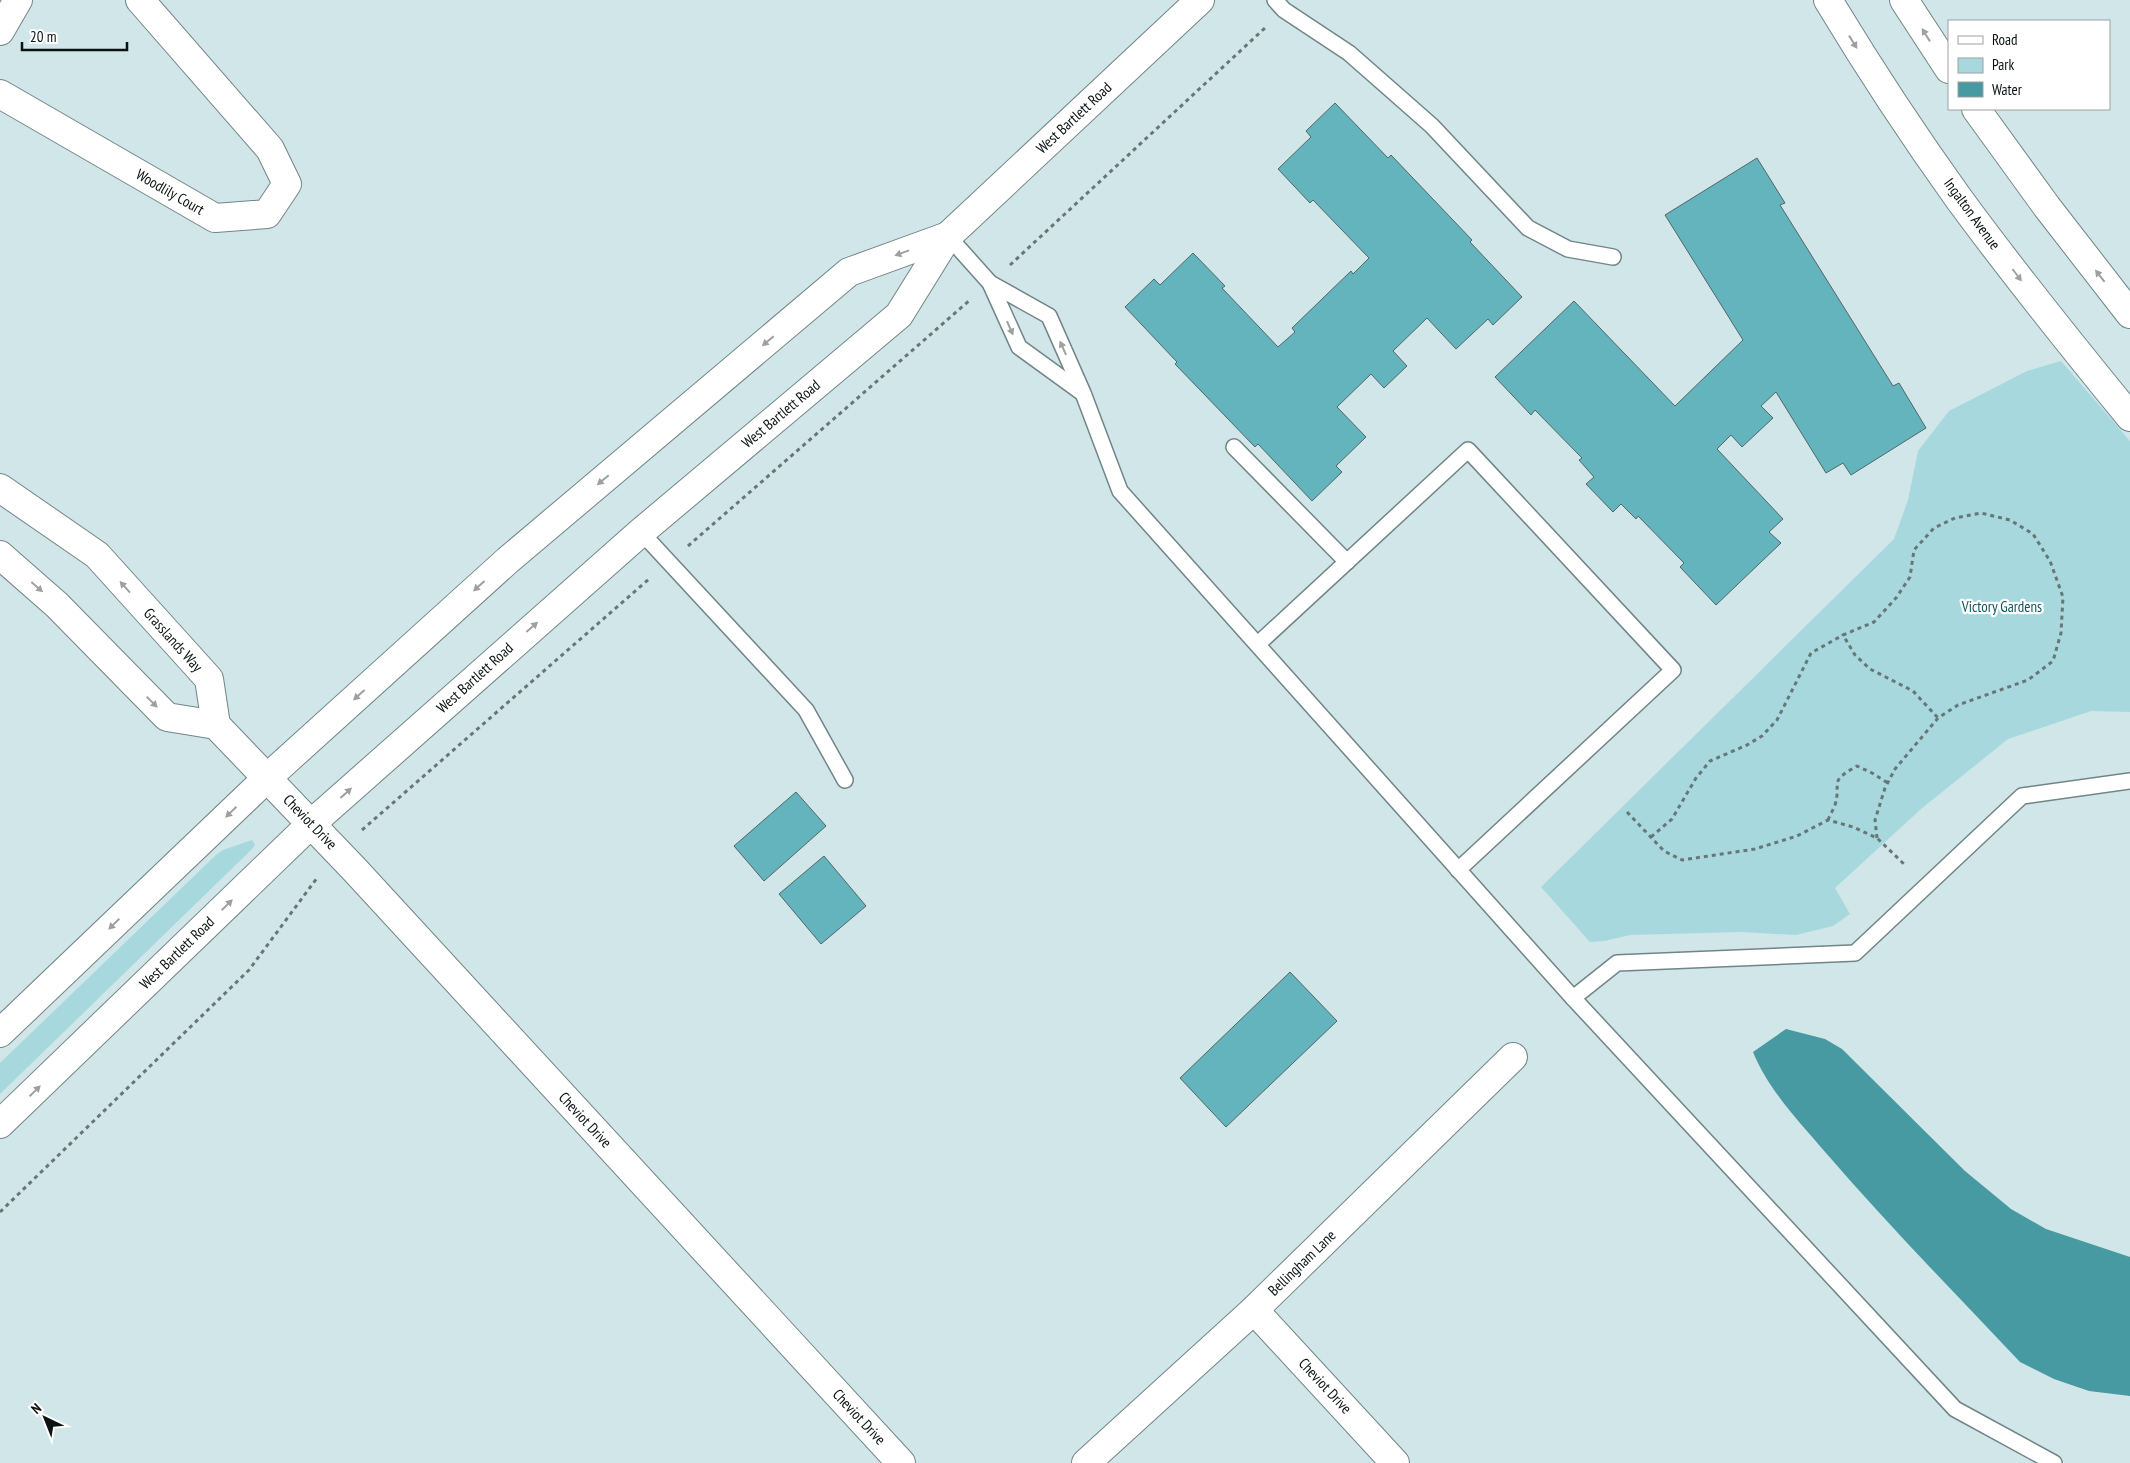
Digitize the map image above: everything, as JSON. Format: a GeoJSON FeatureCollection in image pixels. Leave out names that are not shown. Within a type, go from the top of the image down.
{"type":"FeatureCollection","features":[{"type":"Feature","properties":{"kind":"street"},"geometry":{"type":"LineString","coordinates":[[0,31],[18,0]]}},
{"type":"Feature","properties":{"kind":"street","name":"Woodlily Court"},"geometry":{"type":"LineString","coordinates":[[0,94],[214,218],[267,214],[287,184],[270,149],[140,0]]}},
{"type":"Feature","properties":{"kind":"street","name":"West Bartlett Road"},"geometry":{"type":"LineString","coordinates":[[0,1124],[311,824],[641,532],[899,315],[948,236],[1200,0]]}},
{"type":"Feature","properties":{"kind":"street","name":"Ingalton Avenue"},"geometry":{"type":"LineString","coordinates":[[1828,0],[1857,48],[1959,199],[2043,310],[2130,417]]}},
{"type":"Feature","properties":{"kind":"street"},"geometry":{"type":"LineString","coordinates":[[1904,0],[1948,67]]}},
{"type":"Feature","properties":{"kind":"street"},"geometry":{"type":"LineString","coordinates":[[1977,110],[2047,208],[2130,314]]}},
{"type":"Feature","properties":{"kind":"street","name":"West Bartlett Road"},"geometry":{"type":"LineString","coordinates":[[0,1033],[267,778],[508,560],[849,272],[948,236]]}},
{"type":"Feature","properties":{"kind":"street","name":"Grasslands Way"},"geometry":{"type":"LineString","coordinates":[[0,488],[97,555],[209,680],[216,725]]}},
{"type":"Feature","properties":{"kind":"street"},"geometry":{"type":"LineString","coordinates":[[0,555],[57,605],[167,717],[216,725]]}},
{"type":"Feature","properties":{"kind":"street","name":"Cheviot Drive"},"geometry":{"type":"LineString","coordinates":[[216,725],[337,851],[901,1463]]}},
{"type":"Feature","properties":{"kind":"street","name":"Bellingham Lane"},"geometry":{"type":"LineString","coordinates":[[1086,1463],[1254,1310],[1513,1057]]}},
{"type":"Feature","properties":{"kind":"street","name":"Cheviot Drive"},"geometry":{"type":"LineString","coordinates":[[1254,1310],[1395,1463]]}},
{"type":"Feature","properties":{"kind":"lane"},"geometry":{"type":"LineString","coordinates":[[1280,5],[1348,53],[1432,126],[1528,228],[1568,250],[1613,257]]}},
{"type":"Feature","properties":{"kind":"lane"},"geometry":{"type":"LineString","coordinates":[[948,236],[990,283],[1019,348],[1083,393]]}},
{"type":"Feature","properties":{"kind":"lane"},"geometry":{"type":"LineString","coordinates":[[990,283],[1049,316],[1083,393],[1120,490],[1573,998],[1955,1409],[2054,1463]]}},
{"type":"Feature","properties":{"kind":"lane"},"geometry":{"type":"LineString","coordinates":[[1234,447],[1347,562]]}},
{"type":"Feature","properties":{"kind":"lane"},"geometry":{"type":"LineString","coordinates":[[1258,644],[1468,450],[1673,670],[1458,870]]}},
{"type":"Feature","properties":{"kind":"lane"},"geometry":{"type":"LineString","coordinates":[[641,532],[806,710],[845,780]]}},
{"type":"Feature","properties":{"kind":"lane"},"geometry":{"type":"LineString","coordinates":[[1573,998],[1618,963],[1855,953],[2022,796],[2130,780]]}},
{"type":"Feature","properties":{"kind":"path"},"geometry":{"type":"LineString","coordinates":[[0,1212],[249,970],[337,851],[990,283],[1280,5]]}},
{"type":"Feature","properties":{"kind":"path"},"geometry":{"type":"LineString","coordinates":[[1651,837],[1672,819],[1696,778],[1710,761],[1747,746],[1762,736],[1777,720],[1811,653],[1843,635],[1874,622],[1896,598],[1910,577],[1914,550],[1934,528],[1955,518],[1981,513],[2010,520],[2033,534],[2050,561],[2063,597],[2061,633],[2053,661],[2028,680],[1958,706],[1938,718],[1895,769],[1888,783],[1876,820],[1877,838]]}},
{"type":"Feature","properties":{"kind":"path"},"geometry":{"type":"LineString","coordinates":[[1843,635],[1855,655],[1870,669],[1913,691],[1938,718]]}},
{"type":"Feature","properties":{"kind":"path"},"geometry":{"type":"LineString","coordinates":[[1627,812],[1664,851],[1682,860],[1755,849],[1796,836],[1828,820],[1836,804],[1836,783],[1842,774],[1857,766],[1888,783]]}},
{"type":"Feature","properties":{"kind":"path"},"geometry":{"type":"LineString","coordinates":[[1828,820],[1853,827],[1877,838],[1906,866]]}},
{"type":"Feature","properties":{"kind":"green space","name":"Victory Gardens"},"geometry":{"type":"Polygon","coordinates":[[[2061,361],[2130,441],[2130,712],[2091,711],[2008,739],[1921,809],[1835,888],[1850,914],[1833,926],[1796,935],[1740,932],[1630,935],[1590,942],[1541,887],[1894,539],[1908,500],[1918,451],[1949,411],[2027,371],[2061,361]]]}},
{"type":"Feature","properties":{"kind":"green space"},"geometry":{"type":"Polygon","coordinates":[[[252,840],[255,845],[251,850],[0,1094],[0,1063],[216,855],[223,850],[252,840]]]}},
{"type":"Feature","properties":{"kind":"water"},"geometry":{"type":"Polygon","coordinates":[[[1786,1029],[1825,1039],[1842,1049],[1965,1171],[2011,1209],[2046,1229],[2130,1257],[2130,1396],[2089,1391],[2054,1379],[2020,1362],[1922,1259],[1826,1153],[1785,1105],[1767,1080],[1753,1052],[1786,1029]]]}},
{"type":"Feature","properties":{"kind":"building"},"geometry":{"type":"Polygon","coordinates":[[[1335,103],[1388,158],[1391,155],[1472,240],[1470,242],[1522,297],[1493,325],[1488,319],[1456,349],[1427,318],[1393,351],[1407,366],[1384,388],[1371,374],[1337,407],[1366,437],[1336,466],[1342,472],[1312,501],[1258,444],[1255,447],[1175,364],[1177,362],[1125,307],[1154,279],[1160,285],[1193,253],[1225,286],[1222,288],[1278,347],[1295,332],[1292,328],[1351,271],[1353,274],[1369,258],[1313,200],[1310,203],[1278,169],[1311,137],[1306,131],[1335,103]]]}},
{"type":"Feature","properties":{"kind":"building"},"geometry":{"type":"Polygon","coordinates":[[[1757,158],[1785,203],[1780,205],[1893,386],[1899,383],[1926,428],[1851,475],[1843,463],[1826,473],[1776,392],[1761,406],[1773,418],[1742,447],[1731,435],[1717,449],[1783,519],[1769,532],[1781,543],[1716,605],[1680,567],[1684,563],[1638,516],[1636,519],[1621,504],[1613,512],[1586,484],[1594,477],[1579,460],[1582,458],[1535,410],[1531,415],[1495,377],[1574,301],[1675,406],[1743,340],[1665,215],[1757,158]]]}},
{"type":"Feature","properties":{"kind":"building"},"geometry":{"type":"Polygon","coordinates":[[[796,792],[826,826],[764,881],[734,846],[796,792]]]}},
{"type":"Feature","properties":{"kind":"building"},"geometry":{"type":"Polygon","coordinates":[[[824,856],[866,906],[821,944],[779,894],[824,856]]]}},
{"type":"Feature","properties":{"kind":"building"},"geometry":{"type":"Polygon","coordinates":[[[1290,972],[1337,1021],[1226,1127],[1180,1078],[1290,972]]]}}]}
